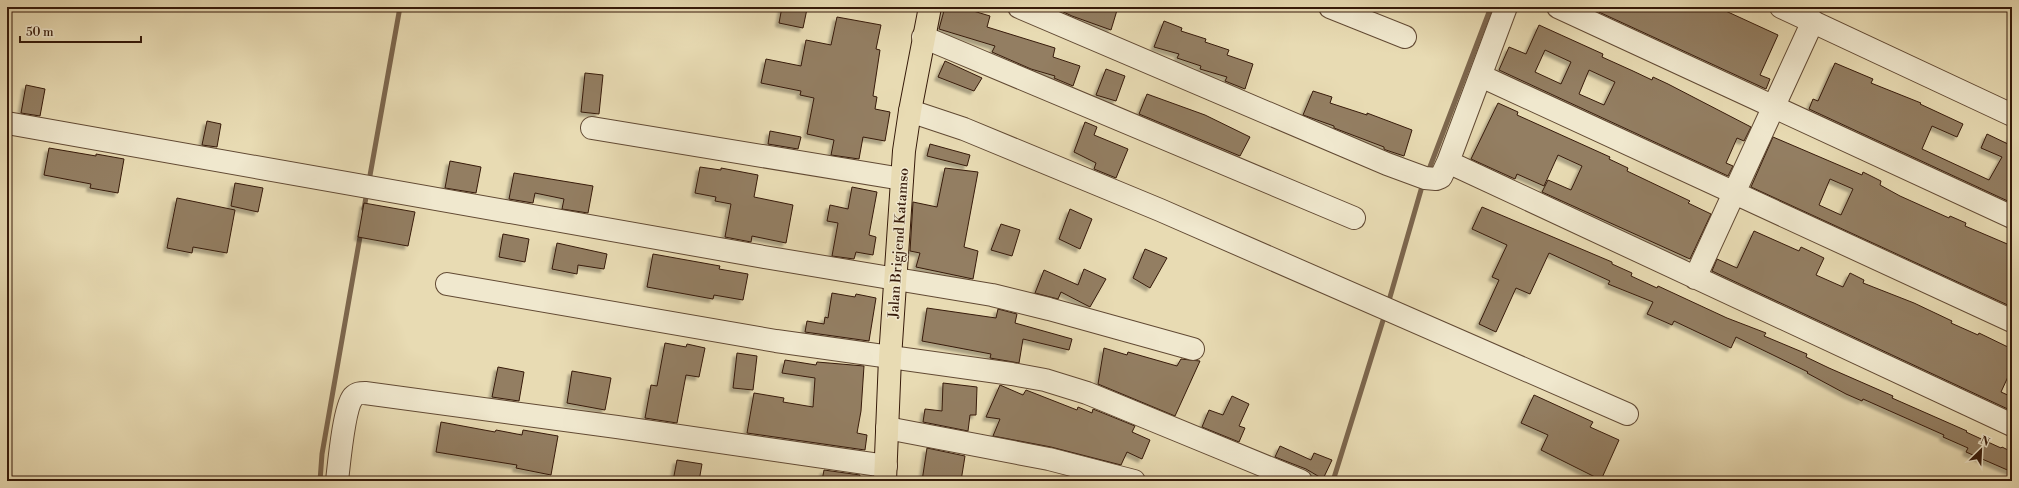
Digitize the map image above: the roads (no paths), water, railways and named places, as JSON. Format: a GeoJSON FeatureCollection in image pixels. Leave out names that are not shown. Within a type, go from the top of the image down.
{"type":"FeatureCollection","features":[{"type":"Feature","properties":{"kind":"highway","name":"Jalan Brigjend Katamso"},"geometry":{"type":"LineString","coordinates":[[885,474],[890,358],[902,179],[910,111],[923,37],[930,7]]}},
{"type":"Feature","properties":{"kind":"street"},"geometry":{"type":"LineString","coordinates":[[1019,7],[1387,164],[1425,178],[1436,179],[1441,177],[1448,162],[1506,7]]}},
{"type":"Feature","properties":{"kind":"street"},"geometry":{"type":"LineString","coordinates":[[1330,7],[1405,37]]}},
{"type":"Feature","properties":{"kind":"street"},"geometry":{"type":"LineString","coordinates":[[1558,7],[2012,217]]}},
{"type":"Feature","properties":{"kind":"street"},"geometry":{"type":"LineString","coordinates":[[1781,7],[2012,114]]}},
{"type":"Feature","properties":{"kind":"street"},"geometry":{"type":"LineString","coordinates":[[1695,278],[1733,192],[1813,22]]}},
{"type":"Feature","properties":{"kind":"street"},"geometry":{"type":"LineString","coordinates":[[923,37],[1354,218]]}},
{"type":"Feature","properties":{"kind":"street"},"geometry":{"type":"LineString","coordinates":[[1481,76],[2012,321]]}},
{"type":"Feature","properties":{"kind":"street"},"geometry":{"type":"LineString","coordinates":[[910,111],[964,129],[1160,210],[1627,414]]}},
{"type":"Feature","properties":{"kind":"street"},"geometry":{"type":"LineString","coordinates":[[7,124],[764,257],[992,295],[1042,307],[1193,349]]}},
{"type":"Feature","properties":{"kind":"street"},"geometry":{"type":"LineString","coordinates":[[592,128],[902,179]]}},
{"type":"Feature","properties":{"kind":"street"},"geometry":{"type":"LineString","coordinates":[[1448,162],[2012,425]]}},
{"type":"Feature","properties":{"kind":"street"},"geometry":{"type":"LineString","coordinates":[[447,284],[768,340],[1012,374],[1072,388],[1115,404],[1301,481]]}},
{"type":"Feature","properties":{"kind":"street"},"geometry":{"type":"LineString","coordinates":[[337,481],[348,410],[354,397],[358,393],[625,428],[885,474]]}},
{"type":"Feature","properties":{"kind":"street"},"geometry":{"type":"LineString","coordinates":[[888,428],[1049,459],[1134,481]]}},
{"type":"Feature","properties":{"kind":"waterway"},"geometry":{"type":"LineString","coordinates":[[369,181],[400,7]]}},
{"type":"Feature","properties":{"kind":"waterway"},"geometry":{"type":"LineString","coordinates":[[1428,172],[1491,7]]}},
{"type":"Feature","properties":{"kind":"waterway"},"geometry":{"type":"LineString","coordinates":[[1388,304],[1423,183]]}},
{"type":"Feature","properties":{"kind":"waterway"},"geometry":{"type":"LineString","coordinates":[[364,209],[367,191]]}},
{"type":"Feature","properties":{"kind":"waterway"},"geometry":{"type":"LineString","coordinates":[[320,481],[322,454],[361,231]]}},
{"type":"Feature","properties":{"kind":"waterway"},"geometry":{"type":"LineString","coordinates":[[1333,481],[1385,314]]}}]}
